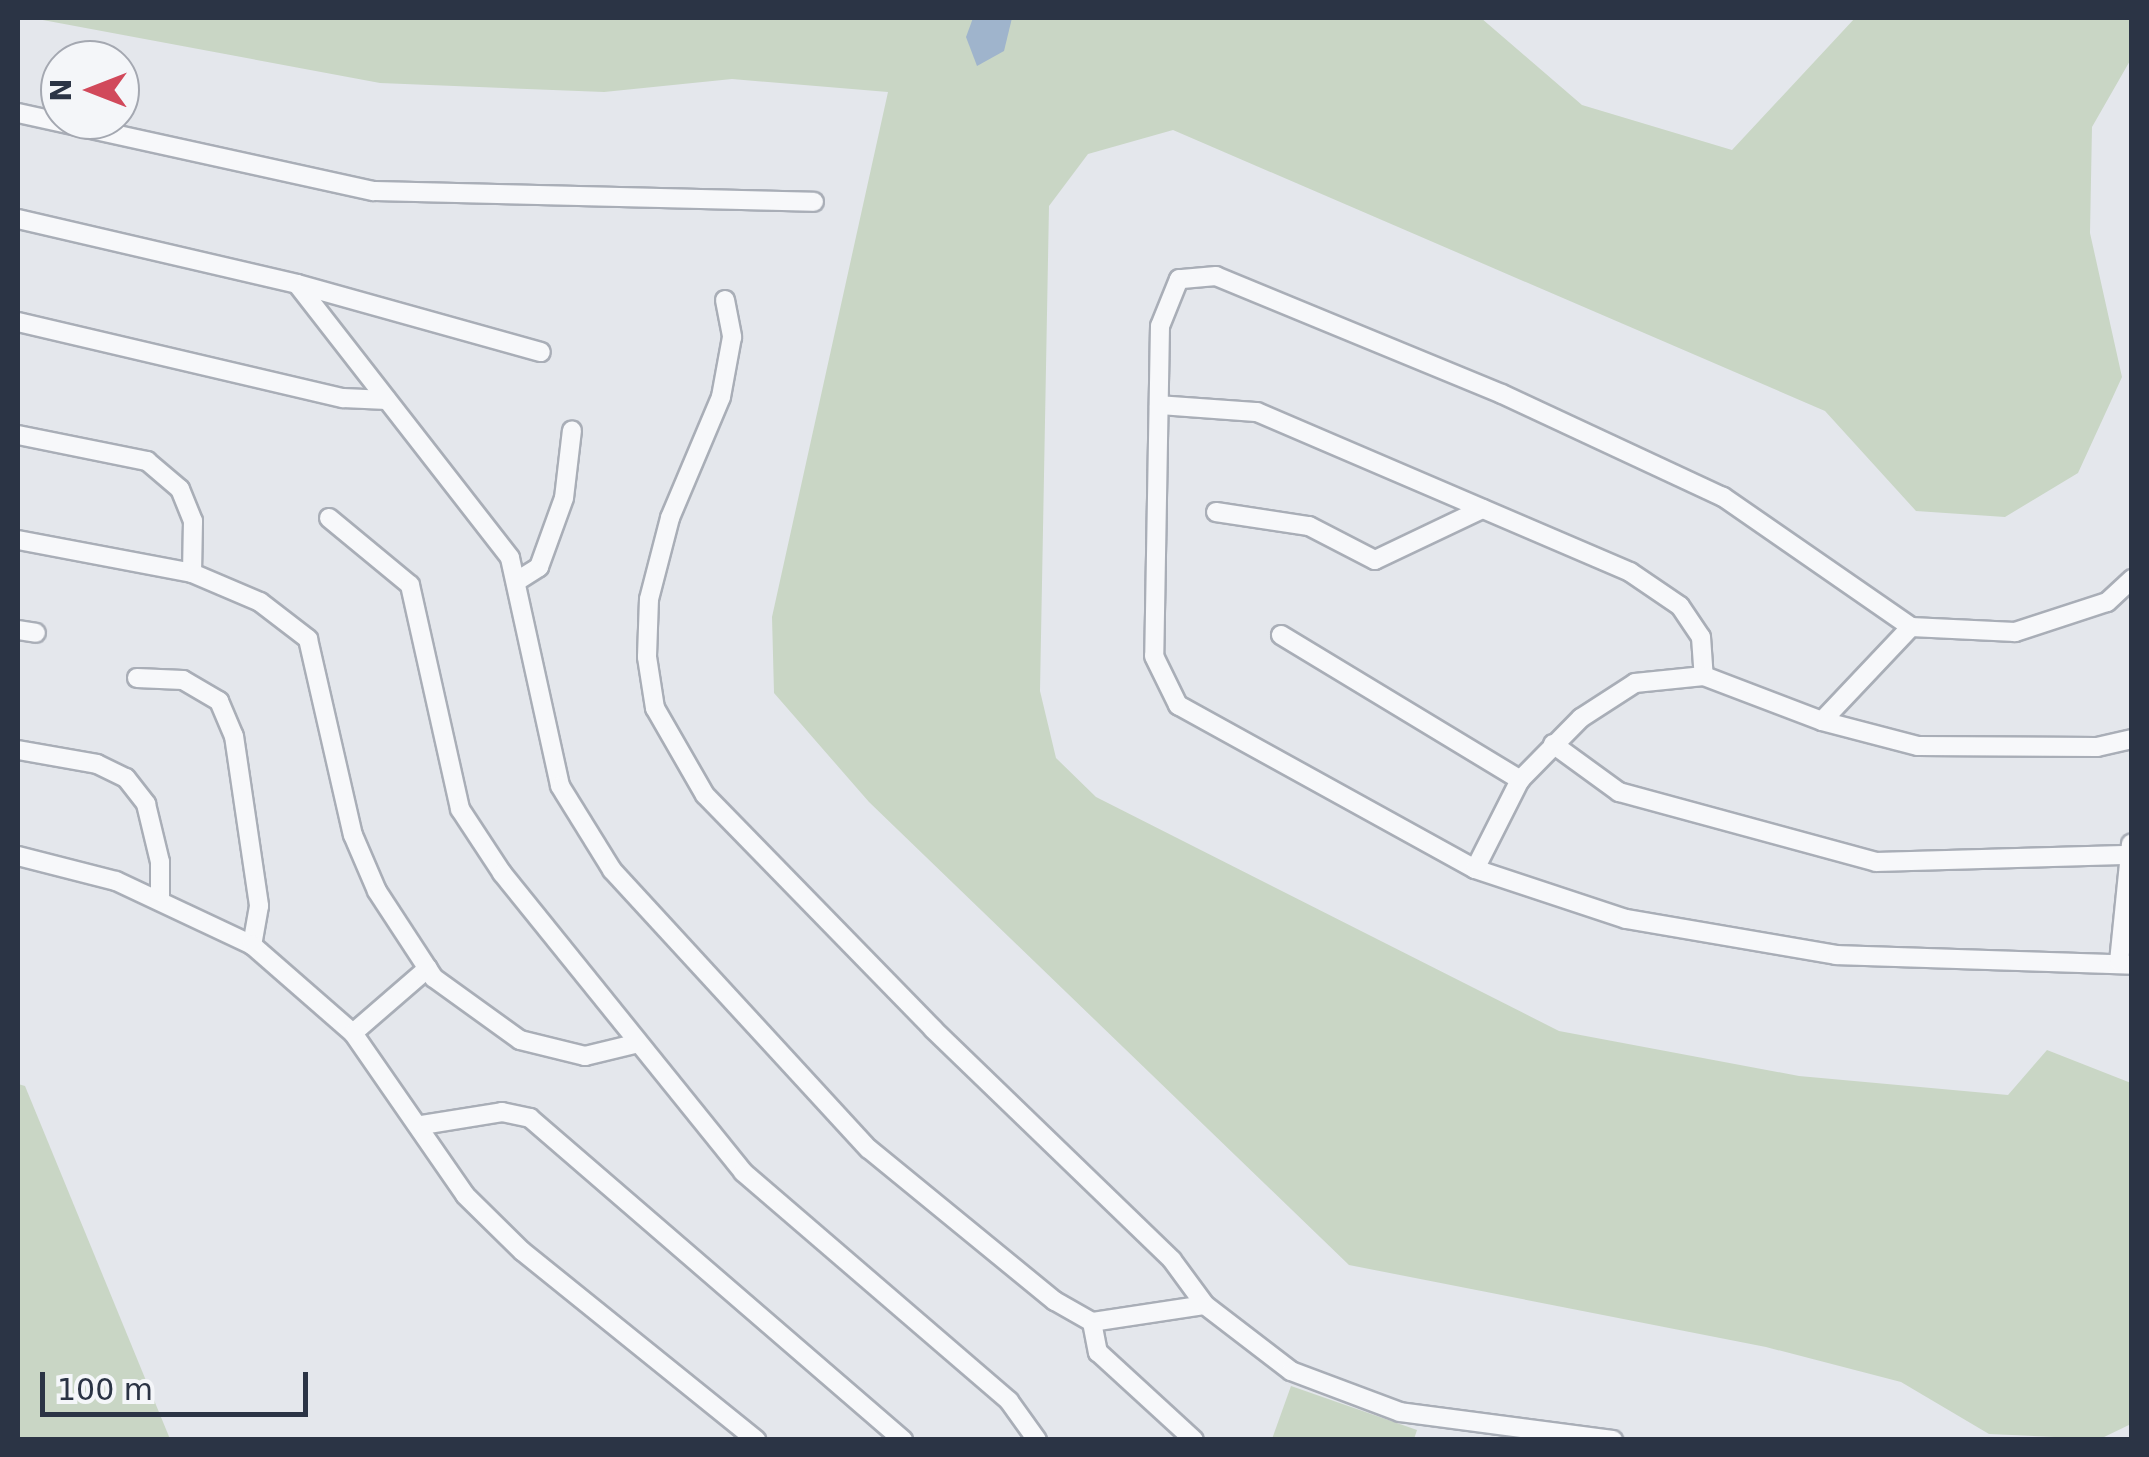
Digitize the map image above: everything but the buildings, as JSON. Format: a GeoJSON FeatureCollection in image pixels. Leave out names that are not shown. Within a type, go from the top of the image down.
{"type":"FeatureCollection","features":[{"type":"Feature","properties":{"kind":"street"},"geometry":{"type":"LineString","coordinates":[[18,113],[374,191],[814,202]]}},
{"type":"Feature","properties":{"kind":"street"},"geometry":{"type":"LineString","coordinates":[[18,219],[297,284],[541,352]]}},
{"type":"Feature","properties":{"kind":"street"},"geometry":{"type":"LineString","coordinates":[[1554,744],[1619,792],[1876,862],[2130,851],[2125,964],[1836,955],[1626,919],[1476,869],[1178,705],[1154,656],[1160,326],[1180,279],[1216,276],[1502,394],[1723,497],[1911,627],[2015,632],[2107,602],[2132,579]]}},
{"type":"Feature","properties":{"kind":"street"},"geometry":{"type":"LineString","coordinates":[[297,284],[510,558],[560,786],[612,870],[869,1148],[1055,1301],[1092,1322],[1205,1304]]}},
{"type":"Feature","properties":{"kind":"street"},"geometry":{"type":"LineString","coordinates":[[725,300],[732,336],[720,397],[670,518],[650,598],[647,657],[655,708],[705,795],[933,1030],[1172,1260],[1205,1304],[1292,1370],[1400,1412],[1613,1440]]}},
{"type":"Feature","properties":{"kind":"street"},"geometry":{"type":"LineString","coordinates":[[18,322],[343,398],[387,400]]}},
{"type":"Feature","properties":{"kind":"street"},"geometry":{"type":"LineString","coordinates":[[1159,404],[1257,412],[1630,572],[1680,606],[1701,637],[1704,676]]}},
{"type":"Feature","properties":{"kind":"street"},"geometry":{"type":"LineString","coordinates":[[517,582],[539,566],[564,498],[572,430]]}},
{"type":"Feature","properties":{"kind":"street"},"geometry":{"type":"LineString","coordinates":[[18,434],[147,461],[180,489],[193,521],[192,573]]}},
{"type":"Feature","properties":{"kind":"street"},"geometry":{"type":"LineString","coordinates":[[1216,512],[1309,526],[1376,560],[1482,509]]}},
{"type":"Feature","properties":{"kind":"street"},"geometry":{"type":"LineString","coordinates":[[329,518],[410,585],[460,809],[634,1044],[743,1172],[1009,1401],[1037,1440]]}},
{"type":"Feature","properties":{"kind":"street"},"geometry":{"type":"LineString","coordinates":[[18,540],[192,573],[260,602],[308,639],[354,835],[377,892],[428,968],[520,1040],[585,1056],[634,1044]]}},
{"type":"Feature","properties":{"kind":"street"},"geometry":{"type":"LineString","coordinates":[[1822,720],[1911,627]]}},
{"type":"Feature","properties":{"kind":"street"},"geometry":{"type":"LineString","coordinates":[[1281,635],[1520,780]]}},
{"type":"Feature","properties":{"kind":"street"},"geometry":{"type":"LineString","coordinates":[[1476,869],[1520,780],[1554,744],[1636,683],[1704,676],[1822,720],[1918,746],[2097,747],[2132,739]]}},
{"type":"Feature","properties":{"kind":"street"},"geometry":{"type":"LineString","coordinates":[[137,678],[184,680],[220,701],[234,736],[259,906],[252,944]]}},
{"type":"Feature","properties":{"kind":"street"},"geometry":{"type":"LineString","coordinates":[[18,750],[97,764],[126,778],[146,804],[160,862],[160,900]]}},
{"type":"Feature","properties":{"kind":"street"},"geometry":{"type":"LineString","coordinates":[[18,856],[116,881],[252,944],[353,1032],[422,1125],[465,1195],[522,1251],[756,1440]]}},
{"type":"Feature","properties":{"kind":"street"},"geometry":{"type":"LineString","coordinates":[[353,1032],[428,968]]}},
{"type":"Feature","properties":{"kind":"street"},"geometry":{"type":"LineString","coordinates":[[422,1125],[502,1112],[530,1118],[903,1440]]}},
{"type":"Feature","properties":{"kind":"street"},"geometry":{"type":"LineString","coordinates":[[1092,1322],[1098,1352],[1194,1440]]}},
{"type":"Feature","properties":{"kind":"green space"},"geometry":{"type":"Polygon","coordinates":[[[32,18],[1481,18],[1582,105],[1732,150],[1855,18],[2131,18],[2131,59],[2092,127],[2090,233],[2122,377],[2078,473],[2005,517],[1916,511],[1825,411],[1173,130],[1088,154],[1049,206],[1040,691],[1056,758],[1096,797],[1559,1031],[1799,1076],[2008,1095],[2047,1050],[2131,1083],[2131,1424],[2100,1439],[1989,1434],[1901,1382],[1766,1347],[1349,1265],[869,802],[774,693],[772,617],[888,92],[732,79],[604,92],[380,83],[32,18]]]}},
{"type":"Feature","properties":{"kind":"green space"},"geometry":{"type":"Polygon","coordinates":[[[18,1084],[25,1086],[170,1439],[18,1439],[18,1084]]]}},
{"type":"Feature","properties":{"kind":"green space"},"geometry":{"type":"Polygon","coordinates":[[[1291,1386],[1417,1430],[1414,1439],[1272,1439],[1291,1386]]]}},
{"type":"Feature","properties":{"kind":"water"},"geometry":{"type":"Polygon","coordinates":[[[973,18],[1012,18],[1004,51],[977,66],[966,37],[973,18]]]}}]}
